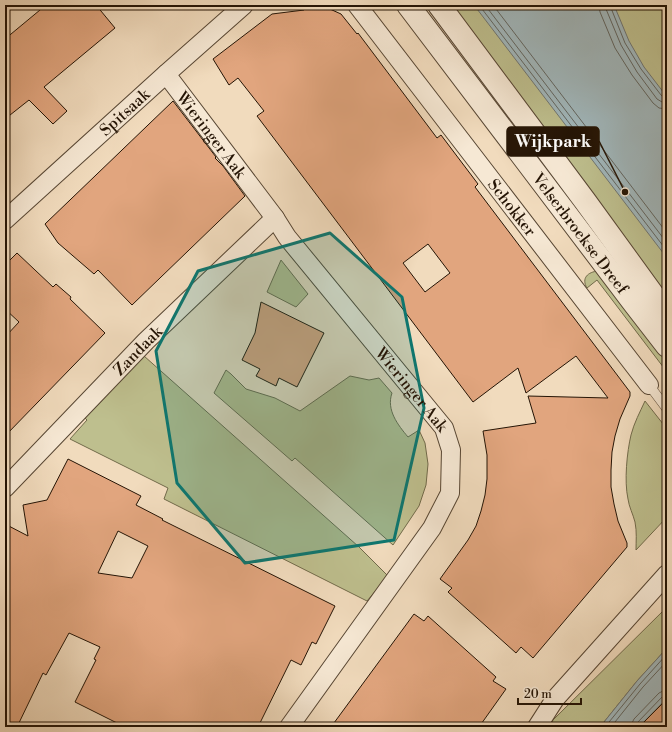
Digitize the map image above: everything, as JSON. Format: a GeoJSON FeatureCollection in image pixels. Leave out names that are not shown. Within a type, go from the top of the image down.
{"type":"FeatureCollection","features":[{"type":"Feature","properties":{"kind":"street","name":"Spitsaak"},"geometry":{"type":"LineString","coordinates":[[5,220],[244,5]]}},
{"type":"Feature","properties":{"kind":"street","name":"Schokker"},"geometry":{"type":"LineString","coordinates":[[357,5],[649,385]]}},
{"type":"Feature","properties":{"kind":"street","name":"Velserbroekse Dreef"},"geometry":{"type":"LineString","coordinates":[[408,5],[632,302],[667,346]]}},
{"type":"Feature","properties":{"kind":"street","name":"Velserbroekse Dreef"},"geometry":{"type":"LineString","coordinates":[[438,5],[667,314]]}},
{"type":"Feature","properties":{"kind":"street","name":"Wieringer Aak"},"geometry":{"type":"LineString","coordinates":[[166,74],[275,218],[287,237],[444,428],[450,450],[450,492],[432,528],[289,727]]}},
{"type":"Feature","properties":{"kind":"street","name":"Zandaak"},"geometry":{"type":"LineString","coordinates":[[5,488],[146,342],[275,218]]}},
{"type":"Feature","properties":{"kind":"street"},"geometry":{"type":"LineString","coordinates":[[537,727],[555,699],[667,574]]}},
{"type":"Feature","properties":{"kind":"lane","name":"Schokker"},"geometry":{"type":"LineString","coordinates":[[649,385],[667,409]]}},
{"type":"Feature","properties":{"kind":"highlighted area"},"geometry":{"type":"Polygon","coordinates":[[[330,233],[402,297],[424,408],[394,540],[245,563],[177,483],[156,351],[198,271],[330,233]]]}},
{"type":"Feature","properties":{"kind":"green space"},"geometry":{"type":"Polygon","coordinates":[[[438,5],[667,5],[667,306],[438,5]]]}},
{"type":"Feature","properties":{"kind":"green space"},"geometry":{"type":"Polygon","coordinates":[[[281,260],[308,294],[296,307],[267,292],[281,260]]]}},
{"type":"Feature","properties":{"kind":"green space"},"geometry":{"type":"Polygon","coordinates":[[[598,271],[667,355],[667,372],[597,280],[587,288],[585,284],[586,276],[598,271]]]}},
{"type":"Feature","properties":{"kind":"green space"},"geometry":{"type":"Polygon","coordinates":[[[144,356],[359,547],[388,576],[367,601],[164,499],[168,488],[70,439],[87,420],[85,418],[144,356]]]}},
{"type":"Feature","properties":{"kind":"green space"},"geometry":{"type":"Polygon","coordinates":[[[226,370],[246,389],[275,398],[300,411],[350,376],[369,380],[379,378],[392,393],[392,411],[394,417],[404,432],[408,437],[419,430],[425,443],[428,464],[426,485],[419,506],[393,545],[295,458],[292,461],[214,393],[226,370]]]}},
{"type":"Feature","properties":{"kind":"green space"},"geometry":{"type":"Polygon","coordinates":[[[645,401],[667,429],[667,517],[636,550],[636,526],[629,505],[626,484],[626,467],[631,435],[635,422],[645,401]]]}},
{"type":"Feature","properties":{"kind":"green space"},"geometry":{"type":"Polygon","coordinates":[[[667,607],[667,648],[637,681],[600,727],[549,727],[553,720],[667,607]]]}},
{"type":"Feature","properties":{"kind":"water"},"geometry":{"type":"Polygon","coordinates":[[[474,5],[614,5],[629,41],[644,67],[667,95],[667,258],[474,5]]]}},
{"type":"Feature","properties":{"kind":"water"},"geometry":{"type":"Polygon","coordinates":[[[667,648],[667,698],[639,727],[600,727],[637,681],[667,648]]]}},
{"type":"Feature","properties":{"kind":"building"},"geometry":{"type":"Polygon","coordinates":[[[46,5],[96,5],[115,28],[44,87],[67,111],[53,124],[29,100],[5,119],[5,39],[46,5]]]}},
{"type":"Feature","properties":{"kind":"building"},"geometry":{"type":"Polygon","coordinates":[[[303,5],[321,5],[341,14],[357,34],[358,33],[437,138],[441,135],[478,184],[475,187],[630,392],[630,396],[620,419],[615,436],[611,470],[611,487],[614,504],[627,547],[533,658],[521,647],[516,653],[448,592],[452,588],[440,579],[468,540],[476,526],[481,511],[487,479],[487,455],[483,431],[536,423],[528,396],[608,398],[576,356],[526,393],[518,368],[473,402],[257,116],[264,111],[238,78],[229,85],[213,59],[272,14],[304,10],[303,5]],[[428,244],[403,263],[425,292],[450,273],[428,244]]]}},
{"type":"Feature","properties":{"kind":"building"},"geometry":{"type":"Polygon","coordinates":[[[173,101],[245,196],[132,305],[98,270],[94,274],[58,243],[45,224],[173,101]]]}},
{"type":"Feature","properties":{"kind":"building"},"geometry":{"type":"Polygon","coordinates":[[[17,253],[53,287],[56,284],[71,297],[70,299],[105,333],[5,436],[5,337],[19,322],[5,309],[5,265],[17,253]]]}},
{"type":"Feature","properties":{"kind":"building"},"geometry":{"type":"Polygon","coordinates":[[[261,302],[324,333],[297,387],[279,378],[276,386],[256,376],[260,369],[242,360],[255,333],[261,302]]]}},
{"type":"Feature","properties":{"kind":"building"},"geometry":{"type":"Polygon","coordinates":[[[68,459],[141,496],[136,505],[163,519],[162,520],[335,606],[316,644],[312,642],[301,665],[291,660],[258,727],[125,727],[75,702],[96,660],[94,659],[100,647],[69,633],[46,675],[43,673],[17,727],[5,727],[5,524],[28,536],[23,505],[47,500],[68,459]],[[118,531],[98,573],[132,578],[148,546],[118,531]]]}},
{"type":"Feature","properties":{"kind":"building"},"geometry":{"type":"Polygon","coordinates":[[[414,614],[424,621],[428,616],[496,677],[493,681],[506,689],[479,727],[331,727],[414,614]]]}},
{"type":"Feature","properties":{"kind":"building"},"geometry":{"type":"Polygon","coordinates":[[[667,699],[667,727],[639,727],[667,699]]]}},
{"type":"Feature","properties":{"kind":"place","name":"Wijkpark"},"geometry":{"type":"Point","coordinates":[625,192]}}]}
